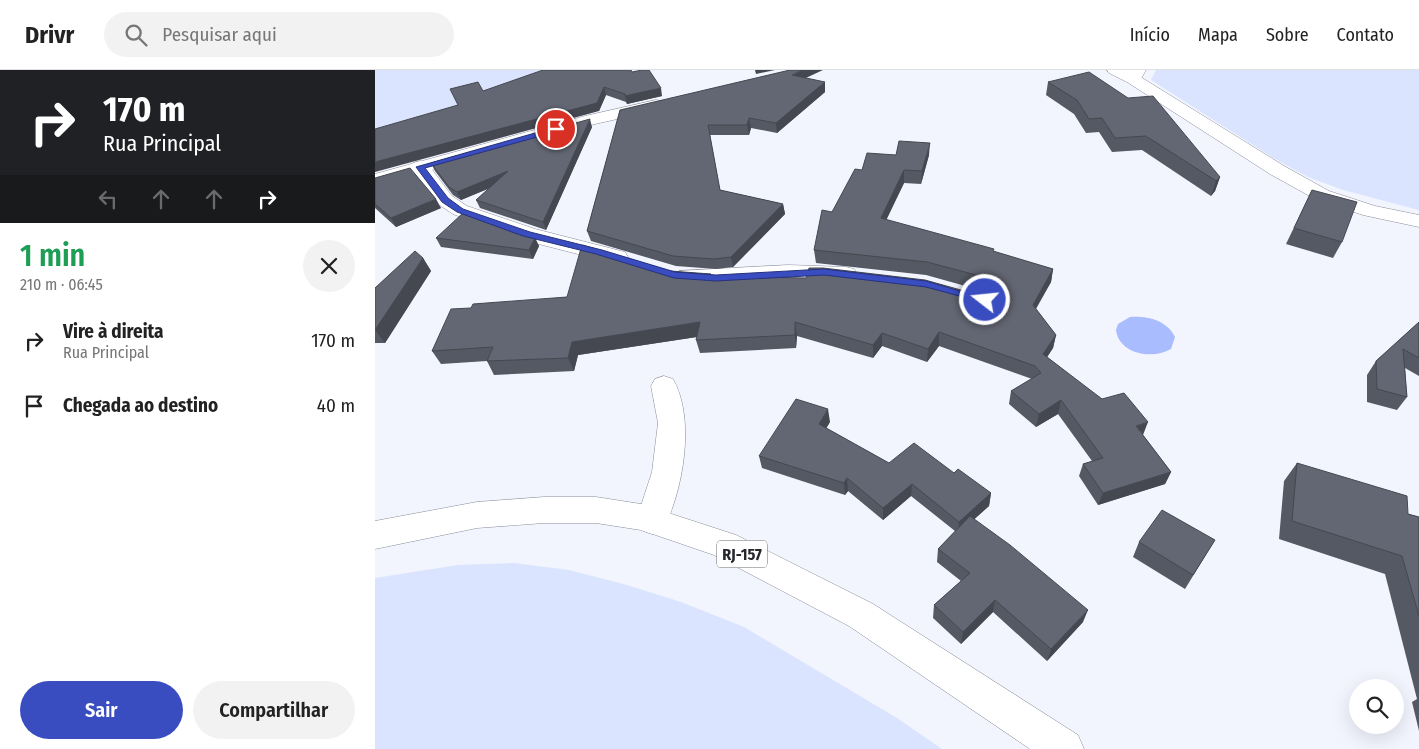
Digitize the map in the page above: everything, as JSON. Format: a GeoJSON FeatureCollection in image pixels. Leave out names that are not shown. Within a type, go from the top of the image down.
{"type":"FeatureCollection","features":[{"type":"Feature","properties":{"kind":"street"},"geometry":{"type":"LineString","coordinates":[[1115,70],[1135,75],[1277,170],[1322,195],[1370,211],[1419,221]]}},
{"type":"Feature","properties":{"kind":"street"},"geometry":{"type":"LineString","coordinates":[[375,180],[591,120],[672,101]]}},
{"type":"Feature","properties":{"kind":"street"},"geometry":{"type":"LineString","coordinates":[[420,167],[445,200],[460,210],[527,234],[640,265]]}},
{"type":"Feature","properties":{"kind":"street"},"geometry":{"type":"LineString","coordinates":[[665,273],[706,278],[824,272],[865,276]]}},
{"type":"Feature","properties":{"kind":"street"},"geometry":{"type":"LineString","coordinates":[[652,521],[667,472],[672,423],[664,386]]}},
{"type":"Feature","properties":{"kind":"street","name":"RJ-157"},"geometry":{"type":"LineString","coordinates":[[375,534],[477,515],[544,510],[596,510],[652,521],[725,545],[861,615],[1064,749]]}},
{"type":"Feature","properties":{"kind":"shaded area"},"geometry":{"type":"Polygon","coordinates":[[[375,70],[620,70],[375,135],[375,70]]]}},
{"type":"Feature","properties":{"kind":"shaded area"},"geometry":{"type":"Polygon","coordinates":[[[1156,70],[1419,70],[1419,210],[1343,190],[1308,177],[1273,158],[1151,80],[1156,70]]]}},
{"type":"Feature","properties":{"kind":"shaded area"},"geometry":{"type":"Polygon","coordinates":[[[514,563],[569,570],[627,585],[681,602],[744,627],[897,718],[942,749],[375,749],[375,578],[458,565],[514,563]]]}},
{"type":"Feature","properties":{"kind":"water"},"geometry":{"type":"Polygon","coordinates":[[[1130,317],[1150,318],[1162,323],[1175,337],[1171,349],[1155,354],[1146,354],[1138,353],[1123,345],[1118,338],[1116,330],[1118,324],[1130,317]]]}},
{"type":"Feature","properties":{"kind":"building"},"geometry":{"type":"Polygon","coordinates":[[[543,70],[631,70],[632,72],[649,70],[661,88],[625,96],[625,94],[604,87],[597,103],[375,162],[375,129],[458,105],[450,89],[478,82],[483,91],[543,70]]]}},
{"type":"Feature","properties":{"kind":"building"},"geometry":{"type":"Polygon","coordinates":[[[790,70],[802,70],[792,75],[825,82],[776,123],[749,118],[747,125],[708,125],[720,190],[783,204],[731,257],[714,259],[673,256],[587,231],[620,110],[790,70]]]}},
{"type":"Feature","properties":{"kind":"building"},"geometry":{"type":"Polygon","coordinates":[[[1089,72],[1128,98],[1153,96],[1220,177],[1216,181],[1146,136],[1115,138],[1102,118],[1089,119],[1077,100],[1048,82],[1089,72]]]}},
{"type":"Feature","properties":{"kind":"building"},"geometry":{"type":"Polygon","coordinates":[[[590,119],[543,222],[476,200],[508,171],[457,192],[449,187],[431,163],[590,119]]]}},
{"type":"Feature","properties":{"kind":"building"},"geometry":{"type":"Polygon","coordinates":[[[899,141],[930,143],[922,171],[904,170],[881,218],[994,249],[993,251],[1053,269],[1033,305],[1056,335],[1043,354],[1102,399],[1124,393],[1148,422],[1136,426],[1171,472],[1103,493],[1083,464],[1103,458],[1061,400],[1039,414],[1011,391],[1041,373],[1035,366],[939,332],[928,349],[882,333],[873,345],[795,322],[795,335],[696,340],[700,322],[572,342],[568,358],[487,361],[493,347],[432,351],[451,309],[471,308],[473,304],[567,297],[582,245],[670,271],[711,274],[708,276],[806,278],[809,268],[823,268],[925,280],[986,297],[995,294],[1001,287],[995,280],[927,262],[814,250],[822,210],[832,212],[855,169],[862,170],[867,153],[896,155],[899,141]]]}},
{"type":"Feature","properties":{"kind":"building"},"geometry":{"type":"Polygon","coordinates":[[[410,168],[436,199],[391,218],[375,204],[375,178],[410,168]]]}},
{"type":"Feature","properties":{"kind":"building"},"geometry":{"type":"Polygon","coordinates":[[[1312,190],[1357,202],[1342,242],[1294,228],[1312,190]]]}},
{"type":"Feature","properties":{"kind":"building"},"geometry":{"type":"Polygon","coordinates":[[[463,213],[515,233],[535,238],[529,250],[436,238],[463,213]]]}},
{"type":"Feature","properties":{"kind":"building"},"geometry":{"type":"Polygon","coordinates":[[[415,251],[423,258],[375,330],[375,288],[415,251]]]}},
{"type":"Feature","properties":{"kind":"building"},"geometry":{"type":"Polygon","coordinates":[[[1419,322],[1419,358],[1403,349],[1407,397],[1377,389],[1376,361],[1419,322]]]}},
{"type":"Feature","properties":{"kind":"building"},"geometry":{"type":"Polygon","coordinates":[[[796,399],[828,409],[819,424],[889,463],[914,443],[954,473],[958,469],[991,493],[959,522],[912,484],[883,508],[847,478],[844,483],[759,456],[796,399]]]}},
{"type":"Feature","properties":{"kind":"building"},"geometry":{"type":"Polygon","coordinates":[[[1297,463],[1407,496],[1408,514],[1419,517],[1419,616],[1402,556],[1292,521],[1297,463]]]}},
{"type":"Feature","properties":{"kind":"building"},"geometry":{"type":"Polygon","coordinates":[[[1162,510],[1215,540],[1193,575],[1139,542],[1162,510]]]}},
{"type":"Feature","properties":{"kind":"building"},"geometry":{"type":"Polygon","coordinates":[[[970,516],[1010,545],[1088,610],[1051,649],[995,600],[963,632],[934,605],[970,573],[938,549],[970,516]]]}},
{"type":"Feature","properties":{"kind":"route"},"geometry":{"type":"LineString","coordinates":[[556,129],[420,167],[445,200],[451,206],[460,210],[527,234],[599,252],[674,275],[716,278],[752,274],[824,272],[884,277],[926,284],[985,300]]}}]}
